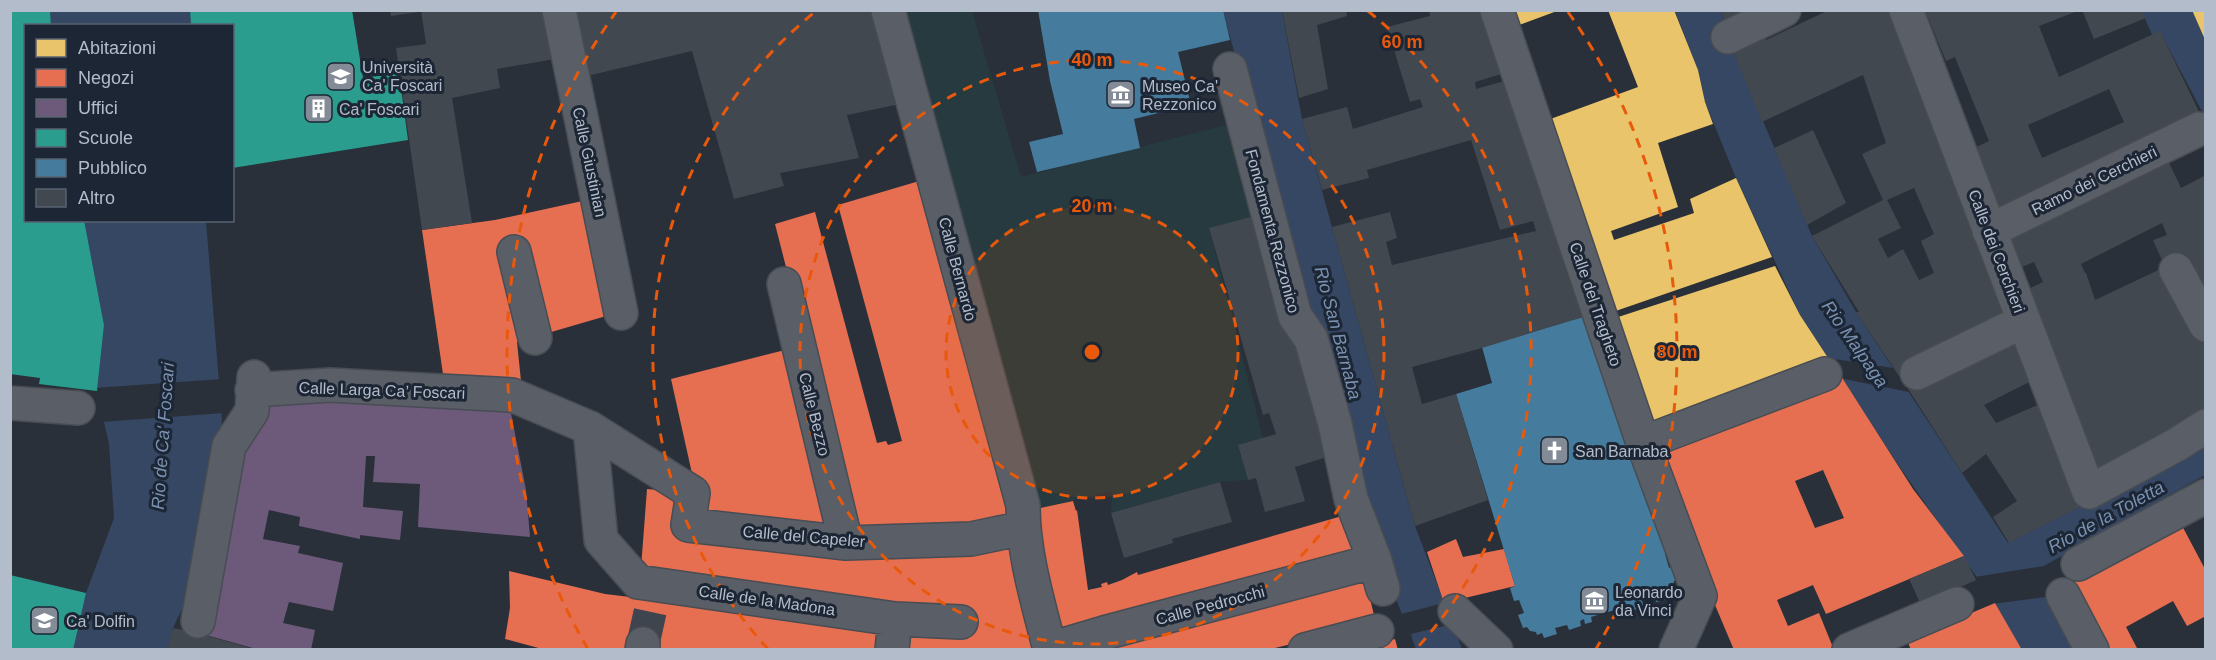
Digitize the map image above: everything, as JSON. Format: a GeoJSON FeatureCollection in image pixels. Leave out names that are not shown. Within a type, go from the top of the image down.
{"type":"FeatureCollection","features":[{"type":"Feature","properties":{"kind":"street","name":"Calle Giustinian"},"geometry":{"type":"LineString","coordinates":[[560,10],[621,313]]}},
{"type":"Feature","properties":{"kind":"street","name":"Calle Bernardo"},"geometry":{"type":"LineString","coordinates":[[888,10],[1023,505],[1023,528],[1053,648]]}},
{"type":"Feature","properties":{"kind":"street","name":"Calle del Tragheto"},"geometry":{"type":"LineString","coordinates":[[1497,10],[1643,443],[1700,596],[1676,650]]}},
{"type":"Feature","properties":{"kind":"street","name":"Calle dei Cerchieri"},"geometry":{"type":"LineString","coordinates":[[1906,10],[2089,492],[2176,446],[2205,426]]}},
{"type":"Feature","properties":{"kind":"street"},"geometry":{"type":"LineString","coordinates":[[1728,37],[1800,12]]}},
{"type":"Feature","properties":{"kind":"street","name":"Fondamenta Rezzonico"},"geometry":{"type":"LineString","coordinates":[[1230,69],[1295,316],[1311,339],[1335,424],[1348,500],[1373,572]]}},
{"type":"Feature","properties":{"kind":"street","name":"Ramo dei Cerchieri"},"geometry":{"type":"LineString","coordinates":[[1989,231],[2199,129]]}},
{"type":"Feature","properties":{"kind":"street"},"geometry":{"type":"LineString","coordinates":[[514,252],[535,338]]}},
{"type":"Feature","properties":{"kind":"street"},"geometry":{"type":"LineString","coordinates":[[2176,270],[2205,325]]}},
{"type":"Feature","properties":{"kind":"street","name":"Calle Bezzo"},"geometry":{"type":"LineString","coordinates":[[784,284],[846,543]]}},
{"type":"Feature","properties":{"kind":"street"},"geometry":{"type":"LineString","coordinates":[[1917,373],[2024,321]]}},
{"type":"Feature","properties":{"kind":"street"},"geometry":{"type":"LineString","coordinates":[[1643,443],[1825,374]]}},
{"type":"Feature","properties":{"kind":"street","name":"Calle Larga Ca’ Foscari"},"geometry":{"type":"LineString","coordinates":[[198,621],[229,446],[252,411],[253,384],[512,395],[590,428]]}},
{"type":"Feature","properties":{"kind":"street"},"geometry":{"type":"LineString","coordinates":[[10,403],[78,408]]}},
{"type":"Feature","properties":{"kind":"street","name":"Calle del Capeler"},"geometry":{"type":"LineString","coordinates":[[590,428],[693,493],[688,525],[846,543],[971,539],[1023,528]]}},
{"type":"Feature","properties":{"kind":"street","name":"Calle de la Madona"},"geometry":{"type":"LineString","coordinates":[[590,428],[601,540],[649,588],[893,634],[961,622]]}},
{"type":"Feature","properties":{"kind":"street"},"geometry":{"type":"LineString","coordinates":[[2078,564],[2205,496]]}},
{"type":"Feature","properties":{"kind":"street","name":"Calle Pedrocchi"},"geometry":{"type":"LineString","coordinates":[[1053,648],[1315,577],[1373,572]]}},
{"type":"Feature","properties":{"kind":"street"},"geometry":{"type":"LineString","coordinates":[[2063,595],[2092,650]]}},
{"type":"Feature","properties":{"kind":"street"},"geometry":{"type":"LineString","coordinates":[[1849,650],[1957,604]]}},
{"type":"Feature","properties":{"kind":"street"},"geometry":{"type":"LineString","coordinates":[[1455,611],[1497,650]]}},
{"type":"Feature","properties":{"kind":"street"},"geometry":{"type":"LineString","coordinates":[[1305,650],[1377,631]]}},
{"type":"Feature","properties":{"kind":"green space"},"geometry":{"type":"Polygon","coordinates":[[[896,11],[972,11],[1021,177],[1234,123],[1258,215],[1209,228],[1263,438],[1238,445],[1248,480],[1220,482],[1111,513],[1112,491],[1031,510],[896,11]]]}},
{"type":"Feature","properties":{"kind":"water"},"geometry":{"type":"Polygon","coordinates":[[[50,11],[190,11],[191,24],[51,24],[50,11]]]}},
{"type":"Feature","properties":{"kind":"water","name":"Rio San Barnaba"},"geometry":{"type":"Polygon","coordinates":[[[1223,11],[1282,11],[1302,119],[1415,526],[1462,649],[1416,649],[1391,587],[1252,117],[1223,11]]]}},
{"type":"Feature","properties":{"kind":"water"},"geometry":{"type":"Polygon","coordinates":[[[1675,11],[1721,11],[1731,46],[1812,236],[1856,312],[2008,543],[2086,504],[2205,433],[2205,475],[2044,566],[2087,649],[2020,649],[1995,603],[1901,469],[1800,315],[1736,178],[1705,102],[1698,70],[1675,11]]]}},
{"type":"Feature","properties":{"kind":"water"},"geometry":{"type":"Polygon","coordinates":[[[2142,11],[2193,11],[2205,39],[2205,117],[2160,32],[2152,35],[2142,11]]]}},
{"type":"Feature","properties":{"kind":"water","name":"Rio de Ca' Foscari"},"geometry":{"type":"Polygon","coordinates":[[[84,222],[206,222],[222,420],[214,483],[193,586],[173,628],[168,649],[72,650],[86,593],[114,518],[109,444],[97,391],[104,325],[84,222]]]}},
{"type":"Feature","properties":{"kind":"pier"},"geometry":{"type":"Polygon","coordinates":[[[1828,358],[1893,368],[1899,376],[1902,375],[1909,392],[1844,379],[1828,358]]]}},
{"type":"Feature","properties":{"kind":"pier"},"geometry":{"type":"Polygon","coordinates":[[[222,379],[224,413],[101,422],[94,392],[94,388],[222,379]]]}},
{"type":"Feature","properties":{"kind":"pier"},"geometry":{"type":"Polygon","coordinates":[[[2072,554],[2048,567],[2062,595],[1992,604],[1975,577],[2044,566],[2072,554]]]}},
{"type":"Feature","properties":{"kind":"pier"},"geometry":{"type":"Polygon","coordinates":[[[1391,587],[1401,614],[1448,602],[1456,623],[1411,634],[1415,650],[1412,650],[1389,588],[1391,587]]]}},
{"type":"Feature","properties":{"kind":"building: Abitazioni"},"geometry":{"type":"Polygon","coordinates":[[[1504,10],[1557,10],[1557,11],[1511,28],[1504,10]]]}},
{"type":"Feature","properties":{"kind":"building: Abitazioni"},"geometry":{"type":"Polygon","coordinates":[[[1608,10],[1674,10],[1698,70],[1705,102],[1713,124],[1658,143],[1678,207],[1611,231],[1614,240],[1694,213],[1690,199],[1736,178],[1772,257],[1607,314],[1545,121],[1638,87],[1608,10]]]}},
{"type":"Feature","properties":{"kind":"building: Abitazioni"},"geometry":{"type":"Polygon","coordinates":[[[2192,10],[2206,10],[2206,42],[2192,10]]]}},
{"type":"Feature","properties":{"kind":"building: Abitazioni"},"geometry":{"type":"Polygon","coordinates":[[[1775,266],[1800,315],[1834,367],[1648,438],[1609,320],[1775,266]]]}},
{"type":"Feature","properties":{"kind":"building: Negozi"},"geometry":{"type":"Polygon","coordinates":[[[926,179],[1018,518],[852,535],[775,224],[815,212],[877,443],[886,441],[888,445],[902,441],[838,205],[926,179]]]}},
{"type":"Feature","properties":{"kind":"building: Negozi"},"geometry":{"type":"Polygon","coordinates":[[[587,200],[613,314],[517,342],[521,381],[444,381],[422,230],[495,220],[587,200]]]}},
{"type":"Feature","properties":{"kind":"building: Negozi"},"geometry":{"type":"Polygon","coordinates":[[[789,349],[831,533],[696,522],[697,496],[671,379],[789,349]]]}},
{"type":"Feature","properties":{"kind":"building: Negozi"},"geometry":{"type":"Polygon","coordinates":[[[1839,373],[1913,489],[1964,556],[1826,614],[1813,585],[1777,600],[1788,626],[1819,613],[1834,650],[1734,650],[1652,446],[1839,373]],[[1823,470],[1795,481],[1815,528],[1844,518],[1823,470]]]}},
{"type":"Feature","properties":{"kind":"building: Negozi"},"geometry":{"type":"Polygon","coordinates":[[[647,489],[682,492],[678,534],[1020,544],[1044,650],[896,650],[898,627],[973,633],[975,621],[641,568],[647,489]]]}},
{"type":"Feature","properties":{"kind":"building: Negozi"},"geometry":{"type":"Polygon","coordinates":[[[1073,501],[1077,510],[1088,590],[1102,587],[1101,584],[1107,582],[1108,585],[1122,580],[1137,572],[1138,575],[1349,514],[1376,623],[1267,650],[1059,650],[1031,510],[1073,501]]]}},
{"type":"Feature","properties":{"kind":"building: Negozi"},"geometry":{"type":"Polygon","coordinates":[[[2179,520],[2206,571],[2206,616],[2187,626],[2173,601],[2126,627],[2138,650],[2099,650],[2063,582],[2179,520]]]}},
{"type":"Feature","properties":{"kind":"building: Negozi"},"geometry":{"type":"Polygon","coordinates":[[[1456,539],[1463,557],[1504,549],[1515,586],[1444,603],[1427,552],[1456,539]]]}},
{"type":"Feature","properties":{"kind":"building: Negozi"},"geometry":{"type":"Polygon","coordinates":[[[509,571],[605,594],[888,628],[886,650],[546,650],[505,639],[510,608],[509,571]]]}},
{"type":"Feature","properties":{"kind":"building: Negozi"},"geometry":{"type":"Polygon","coordinates":[[[1995,603],[2022,650],[1911,650],[1907,640],[1995,603]]]}},
{"type":"Feature","properties":{"kind":"building: Negozi"},"geometry":{"type":"Polygon","coordinates":[[[1395,639],[1398,650],[1354,650],[1354,649],[1395,639]]]}},
{"type":"Feature","properties":{"kind":"building: Uffici"},"geometry":{"type":"Polygon","coordinates":[[[266,401],[367,402],[510,408],[526,490],[530,537],[418,527],[420,484],[373,482],[375,456],[366,456],[363,507],[403,511],[400,540],[360,535],[360,539],[299,526],[300,517],[269,510],[263,539],[300,546],[298,553],[343,563],[333,611],[289,602],[283,623],[315,630],[311,650],[260,650],[206,635],[234,473],[266,401]]]}},
{"type":"Feature","properties":{"kind":"building: Scuole"},"geometry":{"type":"Polygon","coordinates":[[[10,10],[50,10],[51,24],[24,24],[24,222],[84,222],[104,325],[97,391],[39,384],[40,378],[10,374],[10,10]]]}},
{"type":"Feature","properties":{"kind":"building: Scuole","name":"Ca' Foscari"},"geometry":{"type":"Polygon","coordinates":[[[190,10],[352,10],[363,78],[399,73],[408,140],[234,168],[234,24],[191,24],[190,10]]]}},
{"type":"Feature","properties":{"kind":"building: Scuole","name":"Ca' Dolfin"},"geometry":{"type":"Polygon","coordinates":[[[10,575],[86,593],[73,650],[10,650],[10,575]]]}},
{"type":"Feature","properties":{"kind":"building: Pubblico","name":"Museo Ca' Rezzonico"},"geometry":{"type":"Polygon","coordinates":[[[1038,10],[1223,10],[1230,40],[1178,52],[1191,105],[1134,119],[1140,148],[1037,172],[1029,142],[1063,134],[1050,81],[1038,10]]]}},
{"type":"Feature","properties":{"kind":"building: Pubblico","name":"San Barnaba"},"geometry":{"type":"Polygon","coordinates":[[[1593,314],[1661,540],[1666,539],[1669,552],[1665,554],[1669,568],[1673,566],[1677,579],[1674,581],[1673,592],[1668,594],[1669,599],[1656,602],[1655,597],[1642,601],[1644,607],[1631,611],[1629,606],[1625,607],[1625,611],[1619,613],[1618,609],[1591,617],[1592,622],[1585,624],[1584,619],[1580,621],[1581,626],[1569,630],[1567,625],[1555,628],[1557,634],[1544,638],[1542,633],[1537,635],[1527,627],[1523,628],[1518,615],[1524,613],[1519,600],[1514,601],[1510,588],[1515,586],[1456,394],[1492,383],[1482,347],[1593,314]]]}},
{"type":"Feature","properties":{"kind":"building: Altro"},"geometry":{"type":"Polygon","coordinates":[[[390,10],[418,10],[418,12],[391,16],[390,10]]]}},
{"type":"Feature","properties":{"kind":"building: Altro"},"geometry":{"type":"Polygon","coordinates":[[[421,10],[545,10],[555,59],[497,69],[500,88],[452,98],[472,223],[422,230],[396,48],[426,44],[421,10]]]}},
{"type":"Feature","properties":{"kind":"building: Altro"},"geometry":{"type":"Polygon","coordinates":[[[567,10],[879,10],[905,103],[847,115],[859,158],[780,173],[784,186],[734,199],[692,51],[583,77],[567,10]]]}},
{"type":"Feature","properties":{"kind":"building: Altro"},"geometry":{"type":"Polygon","coordinates":[[[1282,10],[1346,10],[1347,16],[1317,25],[1328,89],[1299,98],[1282,10]]]}},
{"type":"Feature","properties":{"kind":"building: Altro"},"geometry":{"type":"Polygon","coordinates":[[[1429,10],[1486,10],[1508,72],[1475,82],[1476,89],[1511,79],[1592,314],[1412,367],[1422,404],[1456,394],[1488,500],[1415,526],[1332,227],[1390,212],[1397,238],[1386,242],[1392,265],[1536,231],[1533,221],[1500,230],[1471,140],[1367,170],[1369,178],[1322,190],[1302,119],[1347,107],[1353,129],[1423,107],[1420,99],[1410,102],[1387,27],[1430,16],[1429,10]]]}},
{"type":"Feature","properties":{"kind":"building: Altro"},"geometry":{"type":"Polygon","coordinates":[[[1721,10],[1755,10],[1766,40],[1829,10],[1900,10],[2017,319],[1899,376],[1856,312],[1859,312],[1812,236],[1883,200],[1862,154],[1886,143],[1863,75],[1762,122],[1731,46],[1721,10]],[[1914,188],[1887,200],[1901,228],[1878,239],[1888,258],[1903,249],[1919,280],[1934,273],[1921,241],[1934,234],[1914,188]]]}},
{"type":"Feature","properties":{"kind":"building: Altro"},"geometry":{"type":"Polygon","coordinates":[[[1925,10],[2080,10],[2039,26],[2059,77],[2160,31],[2202,118],[1994,223],[1966,152],[1989,141],[1955,57],[1946,61],[1925,10]],[[2109,89],[2028,125],[2042,158],[2124,122],[2109,89]]]}},
{"type":"Feature","properties":{"kind":"building: Altro"},"geometry":{"type":"Polygon","coordinates":[[[2082,10],[2142,10],[2146,18],[2094,39],[2082,10]]]}},
{"type":"Feature","properties":{"kind":"building: Altro"},"geometry":{"type":"Polygon","coordinates":[[[1813,130],[1846,203],[1807,225],[1774,148],[1813,130]]]}},
{"type":"Feature","properties":{"kind":"building: Altro"},"geometry":{"type":"Polygon","coordinates":[[[2164,152],[2181,188],[2206,175],[2206,315],[2168,266],[2206,346],[2206,419],[2091,482],[2020,293],[2043,282],[2034,262],[2012,271],[1998,232],[2164,152]],[[2162,223],[2081,264],[2095,300],[2165,267],[2153,240],[2167,235],[2162,223]]]}},
{"type":"Feature","properties":{"kind":"building: Altro"},"geometry":{"type":"Polygon","coordinates":[[[1258,215],[1296,347],[1306,345],[1333,455],[1295,467],[1305,501],[1265,512],[1256,478],[1248,480],[1238,445],[1276,434],[1269,413],[1263,415],[1209,228],[1258,215]]]}},
{"type":"Feature","properties":{"kind":"building: Altro"},"geometry":{"type":"Polygon","coordinates":[[[2019,326],[2039,377],[1984,405],[1996,423],[2047,401],[2086,504],[2009,543],[1993,517],[2017,501],[1986,454],[1962,473],[1905,384],[2019,326]]]}},
{"type":"Feature","properties":{"kind":"building: Altro"},"geometry":{"type":"Polygon","coordinates":[[[1220,482],[1232,522],[1172,539],[1173,543],[1124,558],[1111,513],[1220,482]]]}},
{"type":"Feature","properties":{"kind":"building: Altro"},"geometry":{"type":"Polygon","coordinates":[[[1964,556],[1976,580],[1921,605],[1909,579],[1964,556]]]}},
{"type":"Feature","properties":{"kind":"building: Altro"},"geometry":{"type":"Polygon","coordinates":[[[173,628],[194,632],[257,650],[167,650],[173,628]]]}},
{"type":"Feature","properties":{"kind":"tunnel"},"geometry":{"type":"LineString","coordinates":[[643,644],[653,599]]}},
{"type":"Feature","properties":{"kind":"place","name":"Università Ca' Foscari"},"geometry":{"type":"Point","coordinates":[341,76]}},
{"type":"Feature","properties":{"kind":"place","name":"Museo Ca' Rezzonico"},"geometry":{"type":"Point","coordinates":[1121,95]}},
{"type":"Feature","properties":{"kind":"place","name":"Ca' Foscari"},"geometry":{"type":"Point","coordinates":[318,109]}},
{"type":"Feature","properties":{"kind":"place","name":"San Barnaba"},"geometry":{"type":"Point","coordinates":[1554,451]}},
{"type":"Feature","properties":{"kind":"place","name":"Leonardo da Vinci"},"geometry":{"type":"Point","coordinates":[1594,601]}},
{"type":"Feature","properties":{"kind":"place","name":"Ca' Dolfin"},"geometry":{"type":"Point","coordinates":[45,621]}},
{"type":"Feature","properties":{"kind":"water label","name":"Rio Malpaga"},"geometry":{"type":"Point","coordinates":[1855,344]}},
{"type":"Feature","properties":{"kind":"water label","name":"Rio de la Toletta"},"geometry":{"type":"Point","coordinates":[2106,517]}}]}
